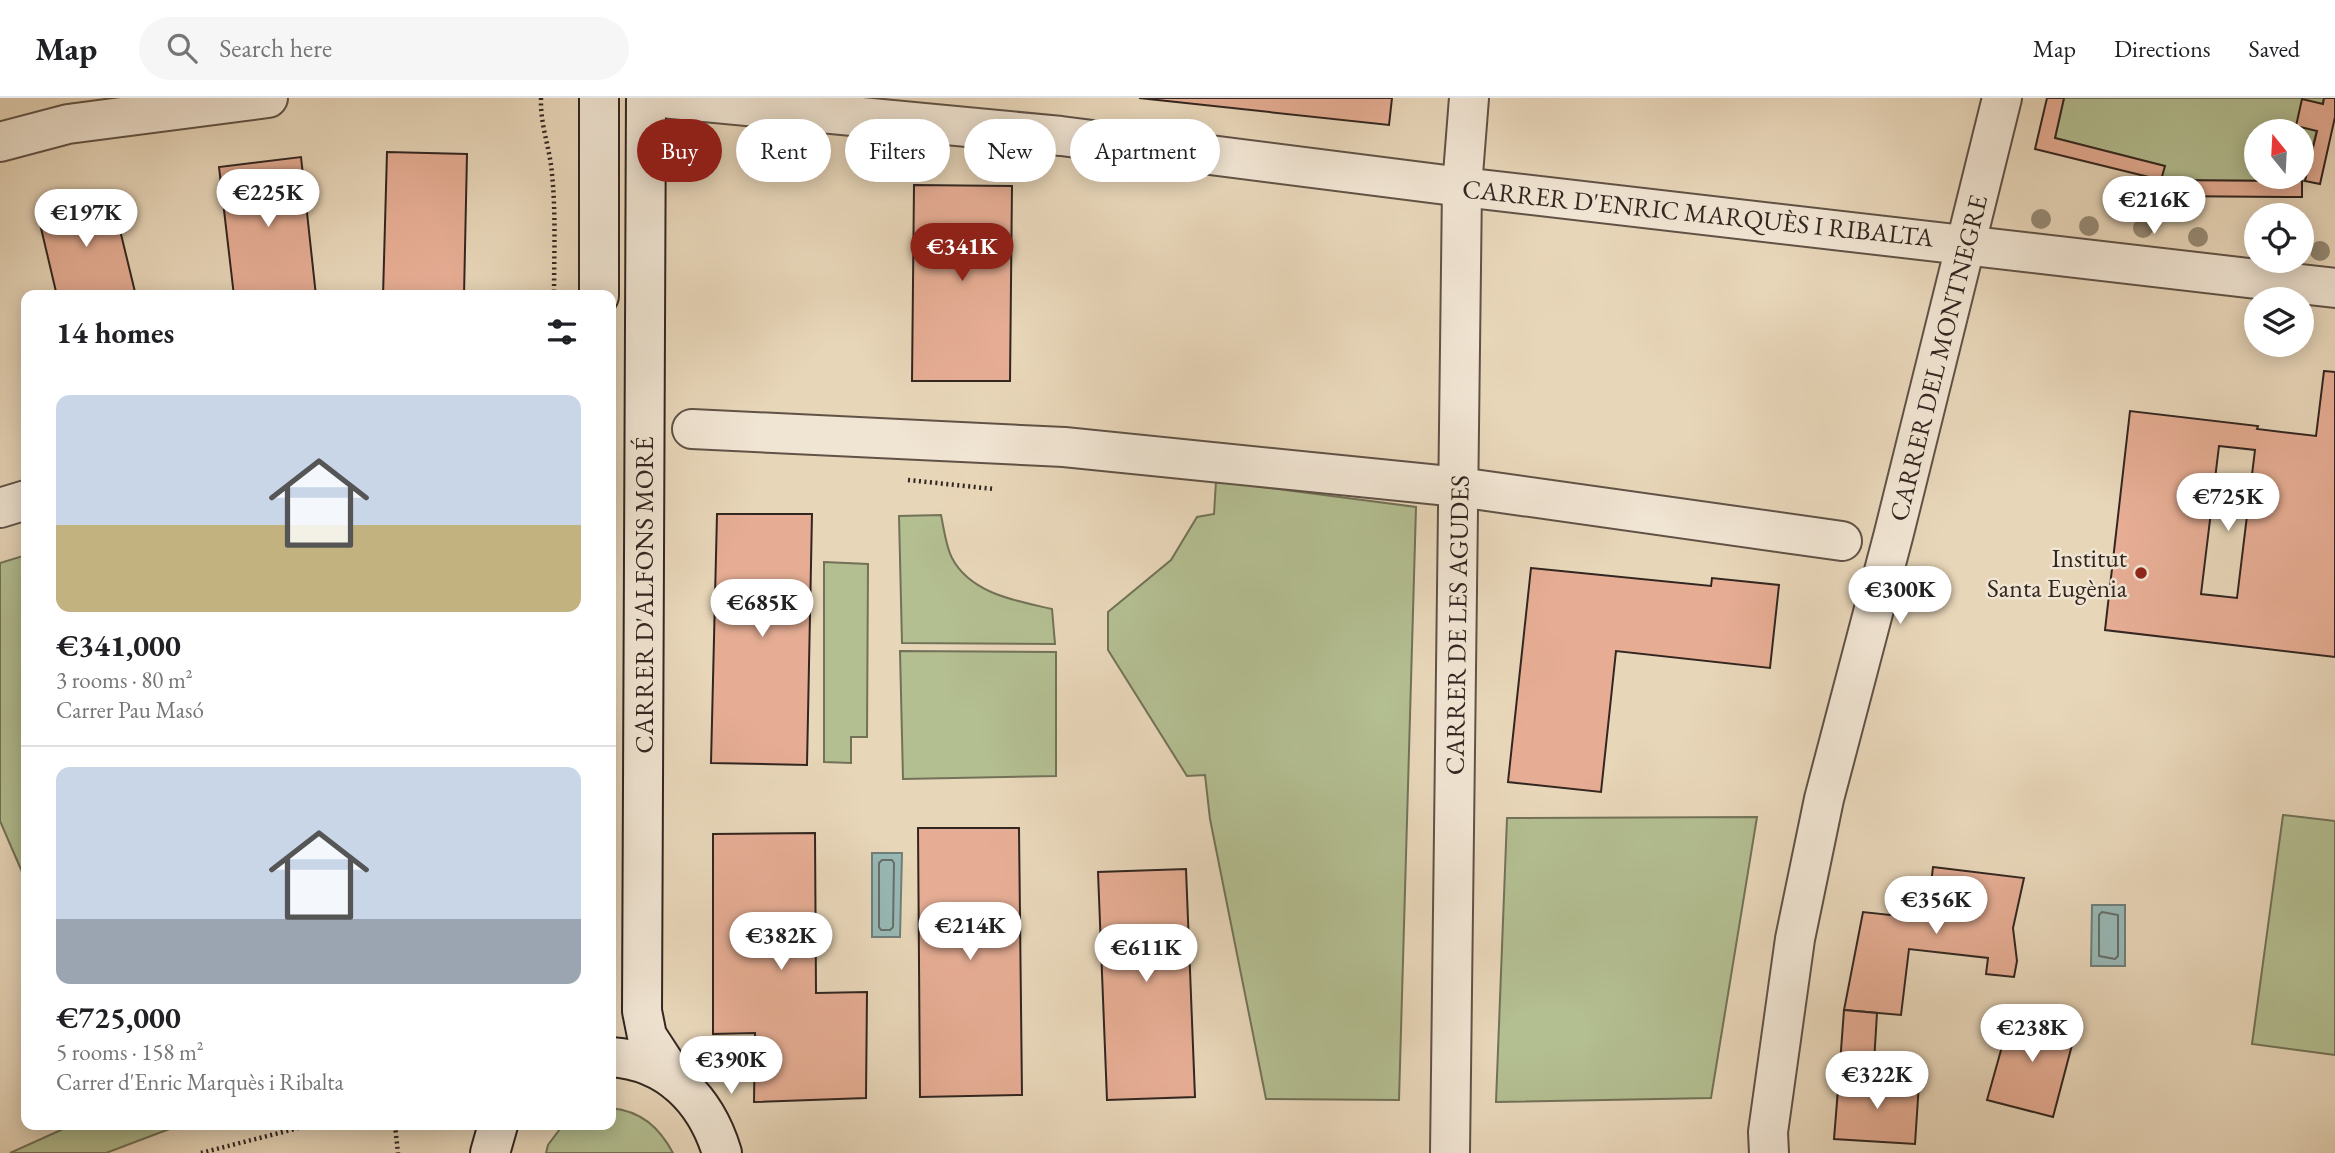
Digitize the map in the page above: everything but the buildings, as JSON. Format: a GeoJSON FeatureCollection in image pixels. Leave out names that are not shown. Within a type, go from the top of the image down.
{"type":"FeatureCollection","features":[{"type":"Feature","properties":{"kind":"street"},"geometry":{"type":"LineString","coordinates":[[0,142],[68,124],[268,98]]}},
{"type":"Feature","properties":{"kind":"street"},"geometry":{"type":"LineString","coordinates":[[599,98],[599,290]]}},
{"type":"Feature","properties":{"kind":"street","name":"CARRER D'ALFONS MORÉ"},"geometry":{"type":"LineString","coordinates":[[646,98],[642,1011],[647,1036],[677,1082]]}},
{"type":"Feature","properties":{"kind":"street","name":"CARRER D'ENRIC MARQUÈS I RIBALTA"},"geometry":{"type":"LineString","coordinates":[[662,98],[1061,136],[1462,187],[2335,288]]}},
{"type":"Feature","properties":{"kind":"street","name":"CARRER DE LES AGUDES"},"geometry":{"type":"LineString","coordinates":[[1450,1153],[1462,187],[1469,98]]}},
{"type":"Feature","properties":{"kind":"street","name":"CARRER DEL MONTNEGRE"},"geometry":{"type":"LineString","coordinates":[[1769,1153],[1768,1132],[1795,939],[1824,799],[2001,98]]}},
{"type":"Feature","properties":{"kind":"street"},"geometry":{"type":"LineString","coordinates":[[692,429],[1065,447],[1459,487],[1842,541]]}},
{"type":"Feature","properties":{"kind":"street"},"geometry":{"type":"LineString","coordinates":[[0,508],[21,502]]}},
{"type":"Feature","properties":{"kind":"street"},"geometry":{"type":"LineString","coordinates":[[616,1058],[636,1061],[657,1069],[693,1095],[706,1113],[722,1153]]}},
{"type":"Feature","properties":{"kind":"street"},"geometry":{"type":"LineString","coordinates":[[490,1153],[497,1130]]}},
{"type":"Feature","properties":{"kind":"path"},"geometry":{"type":"LineString","coordinates":[[541,98],[541,116],[551,163],[554,198],[554,290]]}},
{"type":"Feature","properties":{"kind":"path"},"geometry":{"type":"LineString","coordinates":[[201,1153],[291,1130]]}},
{"type":"Feature","properties":{"kind":"path"},"geometry":{"type":"LineString","coordinates":[[396,1130],[398,1153]]}},
{"type":"Feature","properties":{"kind":"green space"},"geometry":{"type":"Polygon","coordinates":[[[2064,98],[2324,98],[2314,142],[2314,119],[2244,119],[2244,181],[2160,180],[2164,166],[2055,138],[2064,98]]]}},
{"type":"Feature","properties":{"kind":"green space"},"geometry":{"type":"Polygon","coordinates":[[[1216,481],[1416,507],[1399,1100],[1266,1099],[1210,819],[1205,775],[1187,776],[1108,650],[1108,612],[1171,560],[1197,517],[1214,514],[1216,481]]]}},
{"type":"Feature","properties":{"kind":"green space"},"geometry":{"type":"Polygon","coordinates":[[[941,515],[948,549],[960,570],[983,588],[996,594],[1052,609],[1055,644],[902,643],[899,516],[941,515]]]}},
{"type":"Feature","properties":{"kind":"green space"},"geometry":{"type":"Polygon","coordinates":[[[21,557],[21,869],[0,821],[0,563],[21,557]]]}},
{"type":"Feature","properties":{"kind":"green space"},"geometry":{"type":"Polygon","coordinates":[[[824,562],[868,564],[867,737],[851,737],[851,763],[824,762],[824,562]]]}},
{"type":"Feature","properties":{"kind":"green space"},"geometry":{"type":"Polygon","coordinates":[[[900,651],[1056,652],[1056,776],[903,779],[900,651]]]}},
{"type":"Feature","properties":{"kind":"green space"},"geometry":{"type":"Polygon","coordinates":[[[2283,815],[2335,821],[2335,1055],[2252,1044],[2283,815]]]}},
{"type":"Feature","properties":{"kind":"green space"},"geometry":{"type":"Polygon","coordinates":[[[1757,817],[1711,1098],[1496,1102],[1507,818],[1757,817]]]}},
{"type":"Feature","properties":{"kind":"green space"},"geometry":{"type":"Polygon","coordinates":[[[616,1109],[648,1122],[662,1135],[673,1153],[546,1153],[548,1145],[559,1130],[616,1130],[616,1109]]]}},
{"type":"Feature","properties":{"kind":"green space"},"geometry":{"type":"Polygon","coordinates":[[[61,1130],[167,1130],[106,1153],[10,1153],[61,1130]]]}},
{"type":"Feature","properties":{"kind":"water"},"geometry":{"type":"Polygon","coordinates":[[[872,853],[902,853],[900,937],[872,937],[872,853]]]}},
{"type":"Feature","properties":{"kind":"water"},"geometry":{"type":"Polygon","coordinates":[[[2092,905],[2125,905],[2125,966],[2091,966],[2092,905]]]}},
{"type":"Feature","properties":{"kind":"place","name":"Institut Santa Eugènia"},"geometry":{"type":"Point","coordinates":[2141,573]}}]}
